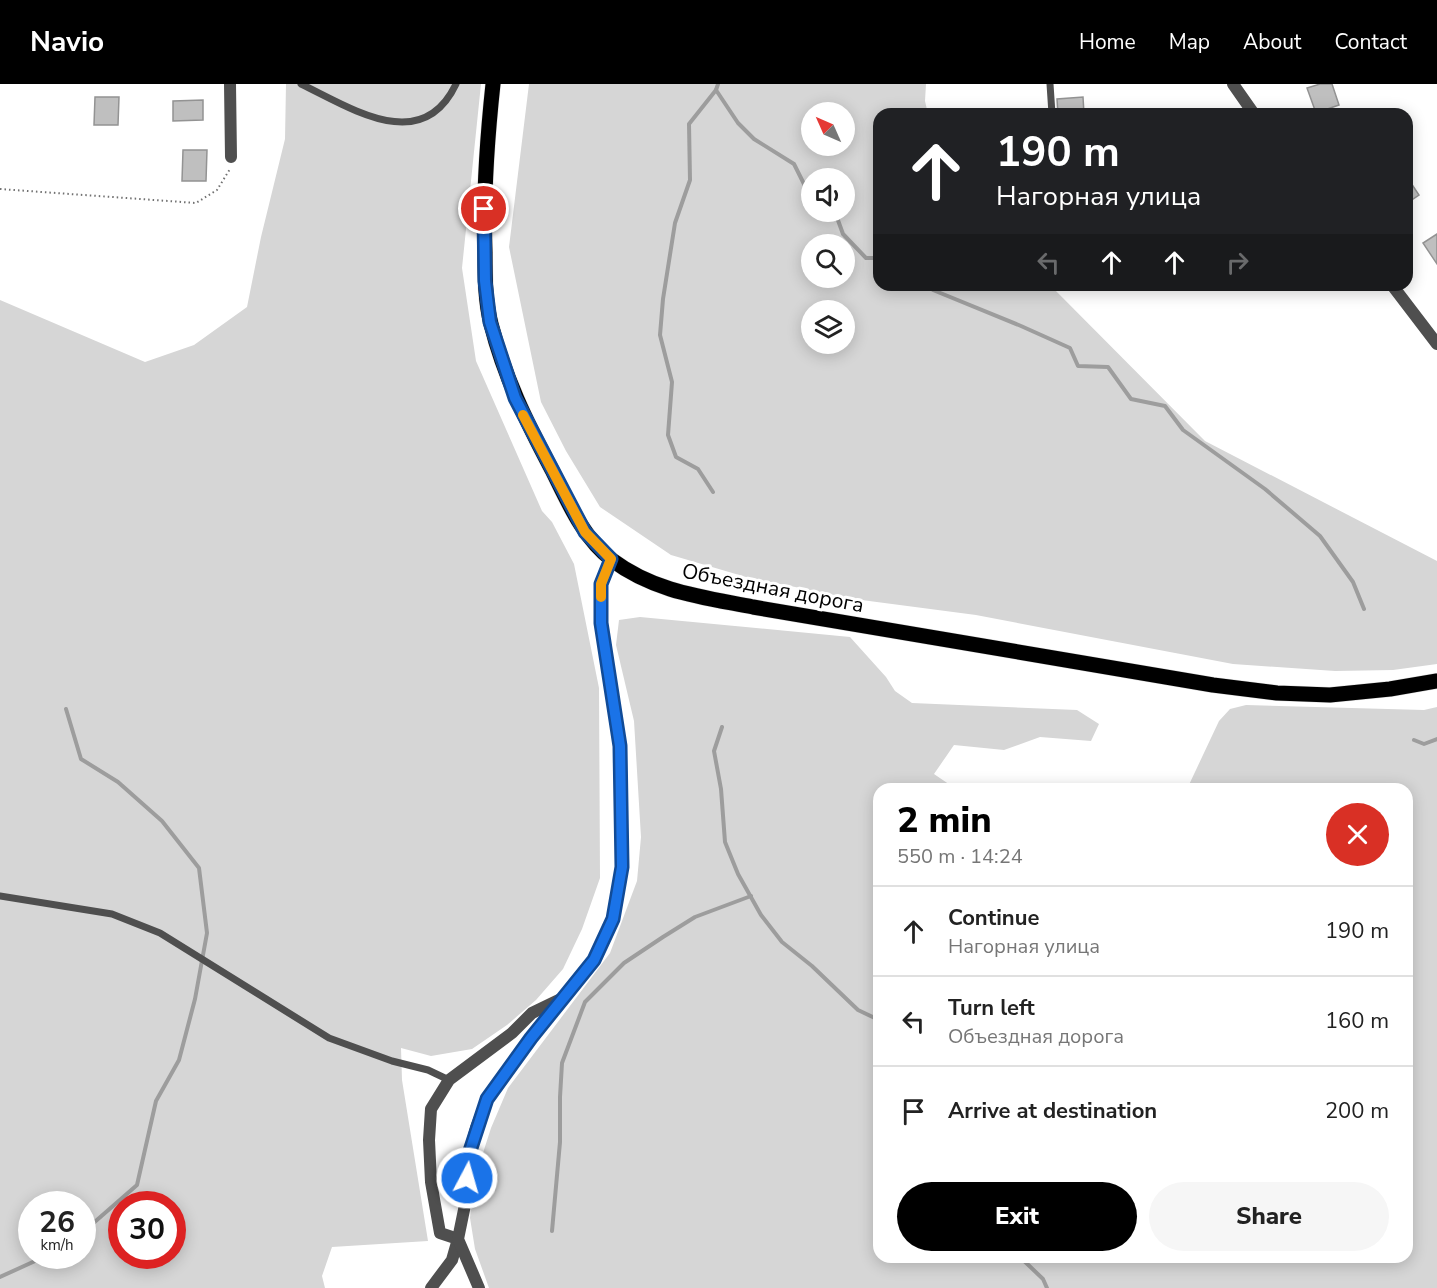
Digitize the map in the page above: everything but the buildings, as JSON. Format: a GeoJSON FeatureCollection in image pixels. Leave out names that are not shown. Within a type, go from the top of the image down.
{"type":"FeatureCollection","features":[{"type":"Feature","properties":{"kind":"main road","name":"Объездная дорога"},"geometry":{"type":"LineString","coordinates":[[493,84],[486,148],[484,209],[485,281],[490,322],[515,398],[585,532],[611,559],[633,574],[674,592],[753,607],[1245,690],[1330,695],[1390,689],[1437,681]]}},
{"type":"Feature","properties":{"kind":"street"},"geometry":{"type":"LineString","coordinates":[[230,84],[231,157]]}},
{"type":"Feature","properties":{"kind":"street"},"geometry":{"type":"LineString","coordinates":[[1233,84],[1250,108]]}},
{"type":"Feature","properties":{"kind":"street"},"geometry":{"type":"LineString","coordinates":[[1397,291],[1437,344]]}},
{"type":"Feature","properties":{"kind":"street"},"geometry":{"type":"LineString","coordinates":[[431,1288],[452,1260],[466,1200],[468,1157],[487,1099],[531,1038],[594,960],[613,919],[622,867],[620,746],[601,623],[601,584],[611,559]]}},
{"type":"Feature","properties":{"kind":"street"},"geometry":{"type":"LineString","coordinates":[[478,1288],[458,1239],[440,1233],[431,1182],[429,1140],[431,1109],[449,1080],[512,1033],[532,1013],[567,996]]}},
{"type":"Feature","properties":{"kind":"lane"},"geometry":{"type":"LineString","coordinates":[[301,84],[363,114],[388,121],[416,123],[432,116],[451,96],[456,84]]}},
{"type":"Feature","properties":{"kind":"lane"},"geometry":{"type":"LineString","coordinates":[[1050,84],[1052,108]]}},
{"type":"Feature","properties":{"kind":"lane"},"geometry":{"type":"LineString","coordinates":[[0,896],[112,914],[160,933],[329,1038],[428,1070],[449,1080]]}},
{"type":"Feature","properties":{"kind":"path"},"geometry":{"type":"LineString","coordinates":[[0,189],[196,203],[217,190],[230,169],[231,157]]}},
{"type":"Feature","properties":{"kind":"shaded area"},"geometry":{"type":"Polygon","coordinates":[[[286,84],[481,84],[462,268],[476,361],[542,511],[552,522],[574,564],[599,688],[600,878],[582,929],[563,969],[536,1000],[507,1025],[472,1049],[431,1056],[401,1048],[402,1080],[428,1241],[332,1247],[322,1276],[325,1288],[0,1288],[0,300],[145,362],[194,345],[247,307],[285,139],[286,84]]]}},
{"type":"Feature","properties":{"kind":"shaded area"},"geometry":{"type":"Polygon","coordinates":[[[529,84],[926,84],[927,108],[873,108],[873,291],[1056,291],[1205,441],[1437,561],[1437,664],[1393,670],[1335,671],[1233,664],[976,615],[854,599],[746,577],[671,555],[600,507],[566,451],[541,402],[509,247],[529,84]]]}},
{"type":"Feature","properties":{"kind":"shaded area"},"geometry":{"type":"Polygon","coordinates":[[[640,617],[850,637],[886,677],[895,691],[912,703],[1077,710],[1099,724],[1091,741],[1040,737],[1004,750],[954,745],[934,774],[947,783],[873,783],[873,1263],[1413,1263],[1413,783],[1190,783],[1219,721],[1230,709],[1246,705],[1424,710],[1437,707],[1437,1288],[489,1288],[475,1249],[470,1218],[473,1184],[491,1128],[508,1088],[610,953],[637,881],[641,837],[634,721],[616,645],[619,620],[640,617]]]}},
{"type":"Feature","properties":{"kind":"waterway"},"geometry":{"type":"LineString","coordinates":[[713,492],[698,469],[676,457],[668,435],[672,382],[660,335],[663,299],[675,223],[690,180],[689,124],[716,90],[718,84]]}},
{"type":"Feature","properties":{"kind":"waterway"},"geometry":{"type":"LineString","coordinates":[[716,90],[738,123],[754,139],[794,164],[801,178]]}},
{"type":"Feature","properties":{"kind":"waterway"},"geometry":{"type":"LineString","coordinates":[[839,222],[843,234],[866,258],[873,258]]}},
{"type":"Feature","properties":{"kind":"waterway"},"geometry":{"type":"LineString","coordinates":[[935,291],[1070,348],[1078,366],[1108,367],[1131,399],[1165,406],[1183,430],[1265,489],[1320,536],[1353,582],[1364,609]]}},
{"type":"Feature","properties":{"kind":"waterway"},"geometry":{"type":"LineString","coordinates":[[66,709],[81,759],[118,782],[162,821],[199,868],[207,933],[195,999],[179,1060],[156,1101],[137,1185],[96,1221]]}},
{"type":"Feature","properties":{"kind":"waterway"},"geometry":{"type":"LineString","coordinates":[[722,727],[714,751],[721,789],[725,842],[738,874],[761,915],[782,942],[812,966],[858,1010],[873,1017]]}},
{"type":"Feature","properties":{"kind":"waterway"},"geometry":{"type":"LineString","coordinates":[[1414,740],[1424,744],[1437,739]]}},
{"type":"Feature","properties":{"kind":"waterway"},"geometry":{"type":"LineString","coordinates":[[552,1231],[560,1142],[562,1063],[585,1002],[624,963],[663,937],[695,917],[751,896]]}},
{"type":"Feature","properties":{"kind":"waterway"},"geometry":{"type":"LineString","coordinates":[[1026,1263],[1043,1279],[1047,1288]]}},
{"type":"Feature","properties":{"kind":"waterway"},"geometry":{"type":"LineString","coordinates":[[0,1277],[18,1269]]}},
{"type":"Feature","properties":{"kind":"slow traffic"},"geometry":{"type":"LineString","coordinates":[[523,415],[585,532],[611,559],[601,584],[601,597]]}},
{"type":"Feature","properties":{"kind":"route"},"geometry":{"type":"LineString","coordinates":[[467,1178],[468,1157],[487,1099],[531,1038],[594,960],[613,919],[622,867],[620,746],[601,623],[601,584],[611,559],[585,532],[515,398],[490,322],[485,281],[484,209]]}}]}
